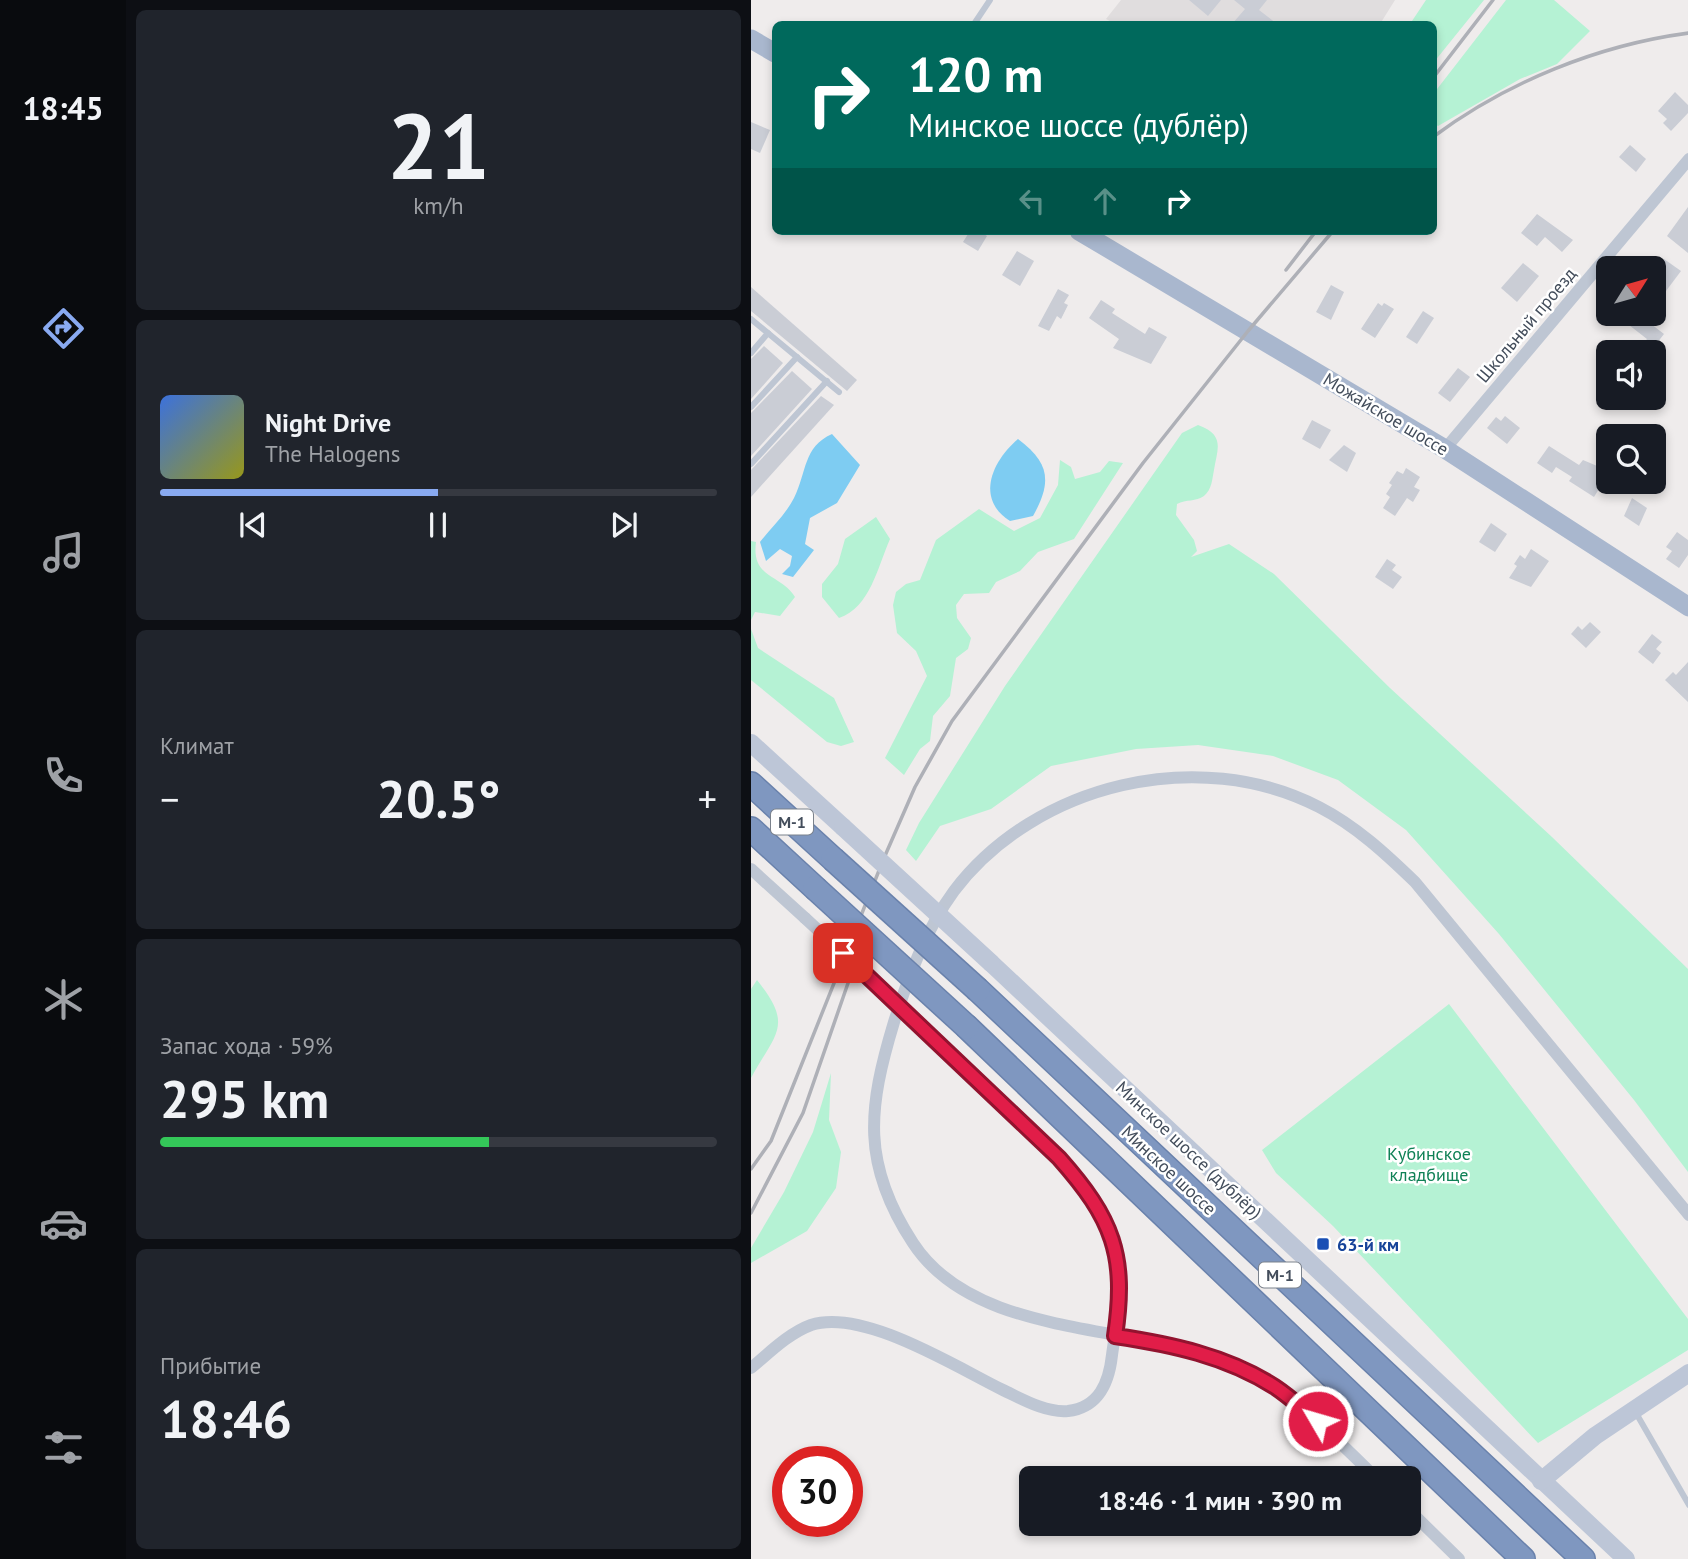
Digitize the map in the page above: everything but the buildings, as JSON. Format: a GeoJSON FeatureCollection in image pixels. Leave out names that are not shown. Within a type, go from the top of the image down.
{"type":"FeatureCollection","features":[{"type":"Feature","properties":{"kind":"highway","name":"Минское шоссе"},"geometry":{"type":"LineString","coordinates":[[751,784],[978,990],[1583,1559]]}},
{"type":"Feature","properties":{"kind":"highway","name":"Минское шоссе"},"geometry":{"type":"LineString","coordinates":[[751,829],[967,1027],[1523,1559]]}},
{"type":"Feature","properties":{"kind":"main road"},"geometry":{"type":"LineString","coordinates":[[751,39],[772,51]]}},
{"type":"Feature","properties":{"kind":"main road","name":"Можайское шоссе"},"geometry":{"type":"LineString","coordinates":[[1086,235],[1445,449],[1688,607]]}},
{"type":"Feature","properties":{"kind":"main road","name":"Минское шоссе (дублёр)"},"geometry":{"type":"LineString","coordinates":[[751,743],[991,963],[1626,1559]]}},
{"type":"Feature","properties":{"kind":"main road"},"geometry":{"type":"LineString","coordinates":[[1541,1481],[1584,1444],[1688,1373]]}},
{"type":"Feature","properties":{"kind":"street","name":"Школьный проезд"},"geometry":{"type":"LineString","coordinates":[[1445,449],[1688,159]]}},
{"type":"Feature","properties":{"kind":"street"},"geometry":{"type":"LineString","coordinates":[[1364,1466],[1318,1421],[1274,1387],[1223,1362],[1174,1345],[1115,1336],[1020,1314],[979,1298],[943,1274],[914,1246],[895,1211],[878,1171],[872,1126],[879,1071],[904,989],[924,944],[953,892],[978,865],[1024,827],[1066,804],[1113,786],[1158,778],[1208,776],[1265,785],[1319,806],[1371,839],[1415,882],[1688,1215]]}},
{"type":"Feature","properties":{"kind":"street"},"geometry":{"type":"LineString","coordinates":[[751,869],[955,1057],[1059,1158],[1088,1190],[1110,1229],[1119,1264],[1120,1303],[1104,1387],[1094,1402],[1065,1411],[1034,1405],[905,1342],[858,1325],[812,1325],[795,1333],[751,1368]]}},
{"type":"Feature","properties":{"kind":"street"},"geometry":{"type":"LineString","coordinates":[[1421,1522],[1459,1559]]}},
{"type":"Feature","properties":{"kind":"lane"},"geometry":{"type":"LineString","coordinates":[[976,21],[990,0]]}},
{"type":"Feature","properties":{"kind":"lane"},"geometry":{"type":"LineString","coordinates":[[751,319],[839,392]]}},
{"type":"Feature","properties":{"kind":"lane"},"geometry":{"type":"LineString","coordinates":[[751,353],[769,334]]}},
{"type":"Feature","properties":{"kind":"lane"},"geometry":{"type":"LineString","coordinates":[[751,407],[797,357]]}},
{"type":"Feature","properties":{"kind":"lane"},"geometry":{"type":"LineString","coordinates":[[751,464],[827,381]]}},
{"type":"Feature","properties":{"kind":"lane"},"geometry":{"type":"LineString","coordinates":[[1634,1409],[1688,1505]]}},
{"type":"Feature","properties":{"kind":"shaded area"},"geometry":{"type":"Polygon","coordinates":[[[1121,0],[1395,0],[1382,21],[1106,19],[1121,0]]]}},
{"type":"Feature","properties":{"kind":"green space"},"geometry":{"type":"Polygon","coordinates":[[[1426,0],[1484,0],[1437,58],[1437,21],[1412,21],[1426,0]]]}},
{"type":"Feature","properties":{"kind":"green space"},"geometry":{"type":"Polygon","coordinates":[[[1506,0],[1554,0],[1590,31],[1557,64],[1520,79],[1438,126],[1437,89],[1506,0]]]}},
{"type":"Feature","properties":{"kind":"green space"},"geometry":{"type":"Polygon","coordinates":[[[1198,425],[1213,433],[1218,450],[1207,493],[1198,499],[1177,504],[1176,515],[1194,540],[1197,551],[1191,557],[1229,544],[1274,574],[1390,688],[1552,837],[1688,969],[1688,1172],[1634,1100],[1499,934],[1406,830],[1338,780],[1273,756],[1198,745],[1136,749],[1051,766],[991,809],[940,826],[916,861],[906,850],[919,823],[1005,686],[1182,433],[1198,425]]]}},
{"type":"Feature","properties":{"kind":"green space"},"geometry":{"type":"Polygon","coordinates":[[[1060,460],[1071,467],[1075,479],[1100,472],[1109,461],[1123,463],[1074,539],[1038,552],[1020,571],[996,582],[989,593],[964,594],[956,605],[957,618],[971,638],[968,649],[956,658],[950,696],[933,716],[930,741],[920,749],[904,775],[885,758],[927,676],[916,651],[897,633],[893,605],[896,592],[906,584],[920,580],[936,540],[979,509],[1014,531],[1040,518],[1058,485],[1060,460]]]}},
{"type":"Feature","properties":{"kind":"green space"},"geometry":{"type":"Polygon","coordinates":[[[876,517],[890,539],[866,596],[850,613],[839,618],[822,597],[822,584],[838,564],[845,539],[876,517]]]}},
{"type":"Feature","properties":{"kind":"green space"},"geometry":{"type":"Polygon","coordinates":[[[751,541],[756,542],[756,554],[762,570],[795,597],[780,616],[755,612],[751,620],[751,541]]]}},
{"type":"Feature","properties":{"kind":"green space"},"geometry":{"type":"Polygon","coordinates":[[[751,629],[758,648],[834,698],[854,742],[841,746],[827,742],[751,680],[751,629]]]}},
{"type":"Feature","properties":{"kind":"green space"},"geometry":{"type":"Polygon","coordinates":[[[757,980],[775,1008],[778,1019],[774,1039],[751,1078],[751,989],[757,980]]]}},
{"type":"Feature","properties":{"kind":"green space","name":"Кубинское кладбище"},"geometry":{"type":"Polygon","coordinates":[[[1449,1004],[1688,1319],[1688,1350],[1538,1443],[1333,1226],[1276,1173],[1262,1150],[1449,1004]]]}},
{"type":"Feature","properties":{"kind":"green space"},"geometry":{"type":"Polygon","coordinates":[[[831,1073],[829,1120],[841,1152],[836,1188],[807,1231],[751,1263],[751,1248],[784,1192],[813,1132],[831,1073]]]}},
{"type":"Feature","properties":{"kind":"water"},"geometry":{"type":"Polygon","coordinates":[[[832,434],[860,465],[837,503],[810,518],[805,544],[814,550],[793,577],[782,574],[790,566],[792,556],[780,549],[766,561],[760,542],[791,504],[811,453],[823,439],[832,434]]]}},
{"type":"Feature","properties":{"kind":"water"},"geometry":{"type":"Polygon","coordinates":[[[1018,439],[1037,456],[1045,474],[1045,483],[1033,516],[1010,521],[999,512],[993,502],[991,480],[1001,458],[1018,439]]]}},
{"type":"Feature","properties":{"kind":"railway"},"geometry":{"type":"LineString","coordinates":[[1437,73],[1493,0]]}},
{"type":"Feature","properties":{"kind":"railway"},"geometry":{"type":"LineString","coordinates":[[1437,134],[1491,99],[1555,69],[1621,47],[1689,33]]}},
{"type":"Feature","properties":{"kind":"railway"},"geometry":{"type":"LineString","coordinates":[[1286,270],[1313,235]]}},
{"type":"Feature","properties":{"kind":"railway"},"geometry":{"type":"LineString","coordinates":[[751,1169],[771,1141],[884,858],[915,787],[952,721],[1143,463],[1248,331],[1330,235]]}},
{"type":"Feature","properties":{"kind":"railway"},"geometry":{"type":"LineString","coordinates":[[751,1213],[803,1113],[855,963]]}},
{"type":"Feature","properties":{"kind":"place","name":"63-й км"},"geometry":{"type":"Point","coordinates":[1323,1244]}},
{"type":"Feature","properties":{"kind":"route"},"geometry":{"type":"LineString","coordinates":[[843,953],[955,1057],[1059,1158],[1088,1190],[1110,1229],[1119,1264],[1120,1303],[1115,1336],[1174,1345],[1223,1362],[1274,1387],[1318,1421]]}}]}
